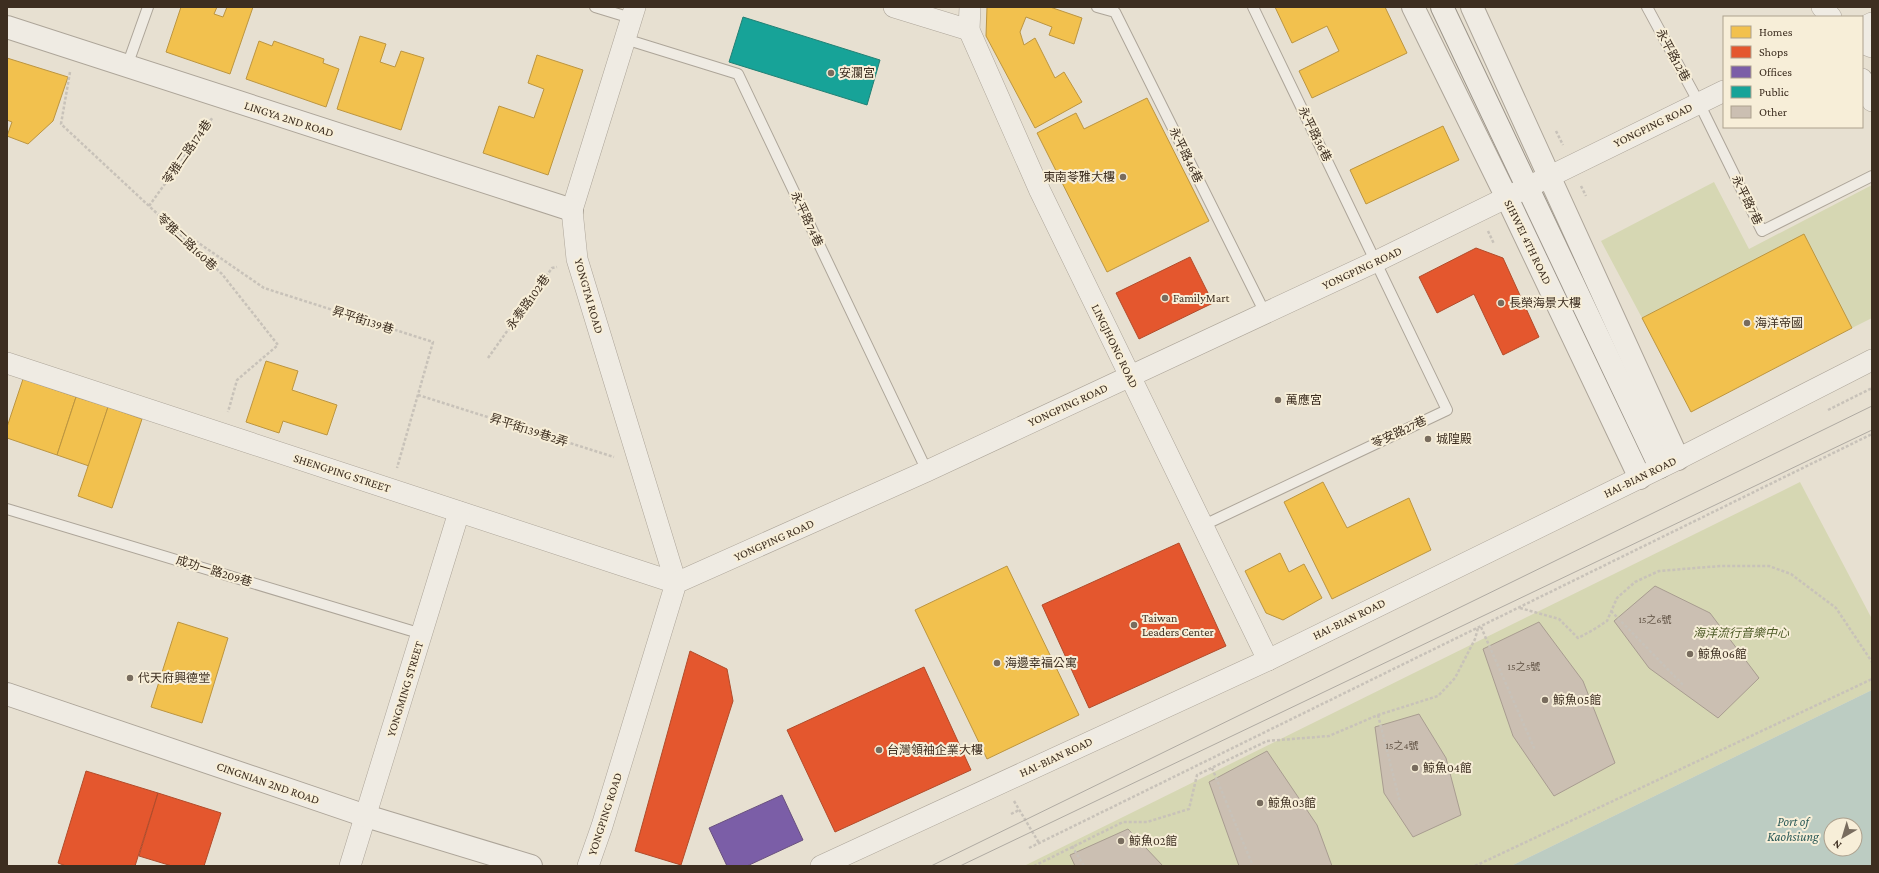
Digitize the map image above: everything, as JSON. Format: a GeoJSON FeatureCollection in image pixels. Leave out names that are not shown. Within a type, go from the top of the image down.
{"type":"FeatureCollection","features":[{"type":"Feature","properties":{"kind":"street"},"geometry":{"type":"LineString","coordinates":[[894,7],[969,30]]}},
{"type":"Feature","properties":{"kind":"street","name":"LINGJHONG ROAD"},"geometry":{"type":"LineString","coordinates":[[970,7],[969,30],[1040,191],[1129,377],[1204,526],[1268,660]]}},
{"type":"Feature","properties":{"kind":"street","name":"SIHWEI 4TH ROAD"},"geometry":{"type":"LineString","coordinates":[[1413,7],[1507,198],[1640,478]]}},
{"type":"Feature","properties":{"kind":"street","name":"SIHWEI 4TH ROAD"},"geometry":{"type":"LineString","coordinates":[[1442,7],[1527,189],[1669,463]]}},
{"type":"Feature","properties":{"kind":"street"},"geometry":{"type":"LineString","coordinates":[[1472,7],[1548,177],[1669,463]]}},
{"type":"Feature","properties":{"kind":"street"},"geometry":{"type":"LineString","coordinates":[[1822,7],[1830,16]]}},
{"type":"Feature","properties":{"kind":"street","name":"YONGTAI ROAD"},"geometry":{"type":"LineString","coordinates":[[633,12],[572,210],[578,258],[676,583]]}},
{"type":"Feature","properties":{"kind":"street"},"geometry":{"type":"LineString","coordinates":[[1863,28],[1872,23]]}},
{"type":"Feature","properties":{"kind":"street","name":"LINGYA 2ND ROAD"},"geometry":{"type":"LineString","coordinates":[[7,28],[572,210]]}},
{"type":"Feature","properties":{"kind":"street"},"geometry":{"type":"LineString","coordinates":[[1863,81],[1872,101]]}},
{"type":"Feature","properties":{"kind":"street","name":"YONGPING ROAD"},"geometry":{"type":"LineString","coordinates":[[588,866],[602,826],[676,583],[927,471],[1377,261],[1527,189],[1548,177],[1723,91]]}},
{"type":"Feature","properties":{"kind":"street","name":"HAI-BIAN ROAD"},"geometry":{"type":"LineString","coordinates":[[821,866],[1268,660],[1640,478],[1872,360]]}},
{"type":"Feature","properties":{"kind":"street","name":"SHENGPING STREET"},"geometry":{"type":"LineString","coordinates":[[7,363],[676,583]]}},
{"type":"Feature","properties":{"kind":"street","name":"YONGMING STREET"},"geometry":{"type":"LineString","coordinates":[[350,866],[459,512]]}},
{"type":"Feature","properties":{"kind":"street","name":"CINGNIAN 2ND ROAD"},"geometry":{"type":"LineString","coordinates":[[7,694],[366,816],[530,866]]}},
{"type":"Feature","properties":{"kind":"lane"},"geometry":{"type":"LineString","coordinates":[[127,66],[148,7]]}},
{"type":"Feature","properties":{"kind":"lane"},"geometry":{"type":"LineString","coordinates":[[595,7],[633,12]]}},
{"type":"Feature","properties":{"kind":"lane","name":"永平路46巷"},"geometry":{"type":"LineString","coordinates":[[1098,7],[1117,9],[1265,313]]}},
{"type":"Feature","properties":{"kind":"lane","name":"永平路36巷"},"geometry":{"type":"LineString","coordinates":[[1253,7],[1377,261]]}},
{"type":"Feature","properties":{"kind":"lane","name":"永平路12巷"},"geometry":{"type":"LineString","coordinates":[[1647,7],[1699,103]]}},
{"type":"Feature","properties":{"kind":"lane","name":"永平路74巷"},"geometry":{"type":"LineString","coordinates":[[625,39],[738,74],[927,471]]}},
{"type":"Feature","properties":{"kind":"lane","name":"永平路7巷"},"geometry":{"type":"LineString","coordinates":[[1699,103],[1762,231],[1872,176]]}},
{"type":"Feature","properties":{"kind":"lane","name":"苓安路27巷"},"geometry":{"type":"LineString","coordinates":[[1204,526],[1447,410],[1377,261]]}},
{"type":"Feature","properties":{"kind":"lane","name":"成功一路209巷"},"geometry":{"type":"LineString","coordinates":[[7,508],[422,634]]}},
{"type":"Feature","properties":{"kind":"path","name":"苓雅二路160巷"},"geometry":{"type":"LineString","coordinates":[[73,49],[61,124],[222,274],[278,345],[237,380],[222,434]]}},
{"type":"Feature","properties":{"kind":"path","name":"苓雅二路174巷"},"geometry":{"type":"LineString","coordinates":[[149,206],[226,99]]}},
{"type":"Feature","properties":{"kind":"path","name":"昇平街139巷"},"geometry":{"type":"LineString","coordinates":[[163,219],[264,288],[433,342],[391,489]]}},
{"type":"Feature","properties":{"kind":"path","name":"永泰路102巷"},"geometry":{"type":"LineString","coordinates":[[488,358],[552,268],[578,258]]}},
{"type":"Feature","properties":{"kind":"path","name":"昇平街139巷2弄"},"geometry":{"type":"LineString","coordinates":[[418,395],[640,465]]}},
{"type":"Feature","properties":{"kind":"path"},"geometry":{"type":"LineString","coordinates":[[1028,848],[1872,434]]}},
{"type":"Feature","properties":{"kind":"path"},"geometry":{"type":"LineString","coordinates":[[1519,608],[1559,619],[1578,638],[1607,621],[1617,598],[1636,582],[1659,571],[1720,566],[1769,566],[1792,574],[1836,608],[1872,662]]}},
{"type":"Feature","properties":{"kind":"path"},"geometry":{"type":"LineString","coordinates":[[1611,611],[1684,686]]}},
{"type":"Feature","properties":{"kind":"path"},"geometry":{"type":"LineString","coordinates":[[1034,866],[1123,822],[1147,822],[1189,809],[1197,775],[1267,741],[1329,736],[1378,714],[1438,696],[1456,678],[1480,627]]}},
{"type":"Feature","properties":{"kind":"path"},"geometry":{"type":"LineString","coordinates":[[1480,627],[1535,750]]}},
{"type":"Feature","properties":{"kind":"path"},"geometry":{"type":"LineString","coordinates":[[1475,866],[1872,679]]}},
{"type":"Feature","properties":{"kind":"path"},"geometry":{"type":"LineString","coordinates":[[1378,714],[1400,802]]}},
{"type":"Feature","properties":{"kind":"path"},"geometry":{"type":"LineString","coordinates":[[1212,768],[1253,866]]}},
{"type":"Feature","properties":{"kind":"path"},"geometry":{"type":"LineString","coordinates":[[1002,782],[1039,843]]}},
{"type":"Feature","properties":{"kind":"path"},"geometry":{"type":"LineString","coordinates":[[1012,814],[1019,810]]}},
{"type":"Feature","properties":{"kind":"path"},"geometry":{"type":"LineString","coordinates":[[1072,846],[1084,866]]}},
{"type":"Feature","properties":{"kind":"green space"},"geometry":{"type":"Polygon","coordinates":[[[1714,182],[1749,249],[1872,185],[1872,318],[1852,328],[1803,235],[1642,318],[1601,241],[1714,182]]]}},
{"type":"Feature","properties":{"kind":"green space","name":"海洋流行音樂中心"},"geometry":{"type":"Polygon","coordinates":[[[1800,482],[1872,619],[1872,690],[1511,866],[1024,866],[1800,482]]]}},
{"type":"Feature","properties":{"kind":"water","name":"Port of Kaohsiung"},"geometry":{"type":"Polygon","coordinates":[[[1872,690],[1872,866],[1511,866],[1872,690]]]}},
{"type":"Feature","properties":{"kind":"building: Homes"},"geometry":{"type":"Polygon","coordinates":[[[181,7],[217,7],[214,14],[223,17],[227,7],[253,7],[230,74],[166,52],[181,7]]]}},
{"type":"Feature","properties":{"kind":"building: Homes"},"geometry":{"type":"Polygon","coordinates":[[[987,7],[1050,7],[1082,18],[1074,44],[1049,35],[1052,27],[1026,17],[1020,32],[1024,45],[1035,38],[1055,78],[1064,72],[1082,102],[1035,128],[986,36],[987,7]]]}},
{"type":"Feature","properties":{"kind":"building: Homes"},"geometry":{"type":"Polygon","coordinates":[[[1275,7],[1385,7],[1407,53],[1312,98],[1299,71],[1339,51],[1327,26],[1292,43],[1275,7]]]}},
{"type":"Feature","properties":{"kind":"building: Homes"},"geometry":{"type":"Polygon","coordinates":[[[360,36],[386,44],[380,62],[395,67],[401,51],[424,58],[401,130],[337,109],[360,36]]]}},
{"type":"Feature","properties":{"kind":"building: Homes"},"geometry":{"type":"Polygon","coordinates":[[[259,41],[272,46],[274,41],[324,59],[323,63],[339,69],[326,107],[246,79],[259,41]]]}},
{"type":"Feature","properties":{"kind":"building: Homes"},"geometry":{"type":"Polygon","coordinates":[[[537,55],[583,70],[548,175],[483,153],[499,106],[534,118],[544,89],[528,83],[537,55]]]}},
{"type":"Feature","properties":{"kind":"building: Homes"},"geometry":{"type":"Polygon","coordinates":[[[7,58],[68,77],[53,121],[28,144],[7,136],[12,122],[7,120],[7,58]]]}},
{"type":"Feature","properties":{"kind":"building: Homes","name":"東南苓雅大樓"},"geometry":{"type":"Polygon","coordinates":[[[1147,98],[1209,221],[1107,272],[1037,133],[1076,113],[1084,129],[1147,98]]]}},
{"type":"Feature","properties":{"kind":"building: Homes"},"geometry":{"type":"Polygon","coordinates":[[[1443,126],[1459,160],[1366,204],[1350,170],[1443,126]]]}},
{"type":"Feature","properties":{"kind":"building: Homes","name":"海洋帝國"},"geometry":{"type":"Polygon","coordinates":[[[1804,234],[1852,328],[1691,412],[1642,318],[1804,234]]]}},
{"type":"Feature","properties":{"kind":"building: Homes"},"geometry":{"type":"Polygon","coordinates":[[[266,361],[298,371],[292,390],[337,405],[327,435],[283,421],[279,433],[246,422],[266,361]]]}},
{"type":"Feature","properties":{"kind":"building: Homes"},"geometry":{"type":"Polygon","coordinates":[[[23,379],[76,397],[57,455],[7,438],[7,427],[23,379]]]}},
{"type":"Feature","properties":{"kind":"building: Homes"},"geometry":{"type":"Polygon","coordinates":[[[76,397],[108,407],[89,466],[57,455],[76,397]]]}},
{"type":"Feature","properties":{"kind":"building: Homes"},"geometry":{"type":"Polygon","coordinates":[[[108,407],[142,419],[112,508],[78,496],[108,407]]]}},
{"type":"Feature","properties":{"kind":"building: Homes"},"geometry":{"type":"Polygon","coordinates":[[[1323,482],[1347,528],[1409,498],[1431,550],[1332,599],[1284,502],[1323,482]]]}},
{"type":"Feature","properties":{"kind":"building: Homes"},"geometry":{"type":"Polygon","coordinates":[[[1280,553],[1289,572],[1304,564],[1322,598],[1283,620],[1266,613],[1245,571],[1280,553]]]}},
{"type":"Feature","properties":{"kind":"building: Homes","name":"海邊幸福公寓"},"geometry":{"type":"Polygon","coordinates":[[[1007,566],[1079,715],[987,759],[915,610],[1007,566]]]}},
{"type":"Feature","properties":{"kind":"building: Homes"},"geometry":{"type":"Polygon","coordinates":[[[178,622],[228,638],[202,723],[151,707],[178,622]]]}},
{"type":"Feature","properties":{"kind":"building: Shops","name":"長榮海景大樓"},"geometry":{"type":"Polygon","coordinates":[[[1476,248],[1503,258],[1539,337],[1503,355],[1474,294],[1437,313],[1419,277],[1476,248]]]}},
{"type":"Feature","properties":{"kind":"building: Shops","name":"FamilyMart"},"geometry":{"type":"Polygon","coordinates":[[[1190,257],[1213,303],[1139,339],[1116,293],[1190,257]]]}},
{"type":"Feature","properties":{"kind":"building: Shops","name":"Taiwan Leaders Center"},"geometry":{"type":"Polygon","coordinates":[[[1179,543],[1226,646],[1089,708],[1042,605],[1179,543]]]}},
{"type":"Feature","properties":{"kind":"building: Shops"},"geometry":{"type":"Polygon","coordinates":[[[690,651],[727,669],[733,701],[681,865],[635,851],[690,651]]]}},
{"type":"Feature","properties":{"kind":"building: Shops","name":"台灣領袖企業大樓"},"geometry":{"type":"Polygon","coordinates":[[[924,667],[971,770],[835,832],[787,730],[924,667]]]}},
{"type":"Feature","properties":{"kind":"building: Shops"},"geometry":{"type":"Polygon","coordinates":[[[86,771],[158,793],[135,866],[66,866],[58,863],[86,771]]]}},
{"type":"Feature","properties":{"kind":"building: Shops"},"geometry":{"type":"Polygon","coordinates":[[[158,793],[221,813],[204,866],[172,866],[139,856],[158,793]]]}},
{"type":"Feature","properties":{"kind":"building: Offices"},"geometry":{"type":"Polygon","coordinates":[[[782,795],[803,840],[747,866],[727,866],[709,828],[782,795]]]}},
{"type":"Feature","properties":{"kind":"building: Public","name":"安瀾宮"},"geometry":{"type":"Polygon","coordinates":[[[743,17],[880,60],[867,105],[729,62],[743,17]]]}},
{"type":"Feature","properties":{"kind":"building: Other","name":"鯨魚06館"},"geometry":{"type":"Polygon","coordinates":[[[1655,586],[1710,613],[1759,678],[1718,718],[1649,668],[1614,621],[1655,586]]]}},
{"type":"Feature","properties":{"kind":"building: Other","name":"鯨魚05館"},"geometry":{"type":"Polygon","coordinates":[[[1539,622],[1583,681],[1615,763],[1554,796],[1513,736],[1483,649],[1539,622]]]}},
{"type":"Feature","properties":{"kind":"building: Other","name":"鯨魚04館"},"geometry":{"type":"Polygon","coordinates":[[[1419,714],[1446,758],[1461,815],[1413,837],[1384,793],[1375,727],[1419,714]]]}},
{"type":"Feature","properties":{"kind":"building: Other","name":"鯨魚03館"},"geometry":{"type":"Polygon","coordinates":[[[1267,751],[1317,825],[1332,866],[1239,866],[1209,782],[1267,751]]]}},
{"type":"Feature","properties":{"kind":"building: Other","name":"鯨魚02館"},"geometry":{"type":"Polygon","coordinates":[[[1128,829],[1163,866],[1075,866],[1070,855],[1128,829]]]}},
{"type":"Feature","properties":{"kind":"tram line"},"geometry":{"type":"LineString","coordinates":[[931,866],[1872,406]]}},
{"type":"Feature","properties":{"kind":"tram line"},"geometry":{"type":"LineString","coordinates":[[960,866],[1872,430]]}},
{"type":"Feature","properties":{"kind":"place","name":"安瀾宮"},"geometry":{"type":"Point","coordinates":[831,73]}},
{"type":"Feature","properties":{"kind":"place","name":"東南苓雅大樓"},"geometry":{"type":"Point","coordinates":[1123,177]}},
{"type":"Feature","properties":{"kind":"place","name":"FamilyMart"},"geometry":{"type":"Point","coordinates":[1165,298]}},
{"type":"Feature","properties":{"kind":"place","name":"長榮海景大樓"},"geometry":{"type":"Point","coordinates":[1501,303]}},
{"type":"Feature","properties":{"kind":"place","name":"海洋帝國"},"geometry":{"type":"Point","coordinates":[1747,323]}},
{"type":"Feature","properties":{"kind":"place","name":"萬應宮"},"geometry":{"type":"Point","coordinates":[1278,400]}},
{"type":"Feature","properties":{"kind":"place","name":"城隍殿"},"geometry":{"type":"Point","coordinates":[1428,439]}},
{"type":"Feature","properties":{"kind":"place","name":"Taiwan Leaders Center"},"geometry":{"type":"Point","coordinates":[1134,625]}},
{"type":"Feature","properties":{"kind":"place","name":"鯨魚06館"},"geometry":{"type":"Point","coordinates":[1690,654]}},
{"type":"Feature","properties":{"kind":"place","name":"海邊幸福公寓"},"geometry":{"type":"Point","coordinates":[997,663]}},
{"type":"Feature","properties":{"kind":"place","name":"代天府興德堂"},"geometry":{"type":"Point","coordinates":[130,678]}},
{"type":"Feature","properties":{"kind":"place","name":"鯨魚05館"},"geometry":{"type":"Point","coordinates":[1545,700]}},
{"type":"Feature","properties":{"kind":"place","name":"台灣領袖企業大樓"},"geometry":{"type":"Point","coordinates":[879,750]}},
{"type":"Feature","properties":{"kind":"place","name":"鯨魚04館"},"geometry":{"type":"Point","coordinates":[1415,768]}},
{"type":"Feature","properties":{"kind":"place","name":"鯨魚03館"},"geometry":{"type":"Point","coordinates":[1260,803]}},
{"type":"Feature","properties":{"kind":"place","name":"鯨魚02館"},"geometry":{"type":"Point","coordinates":[1121,841]}}]}
